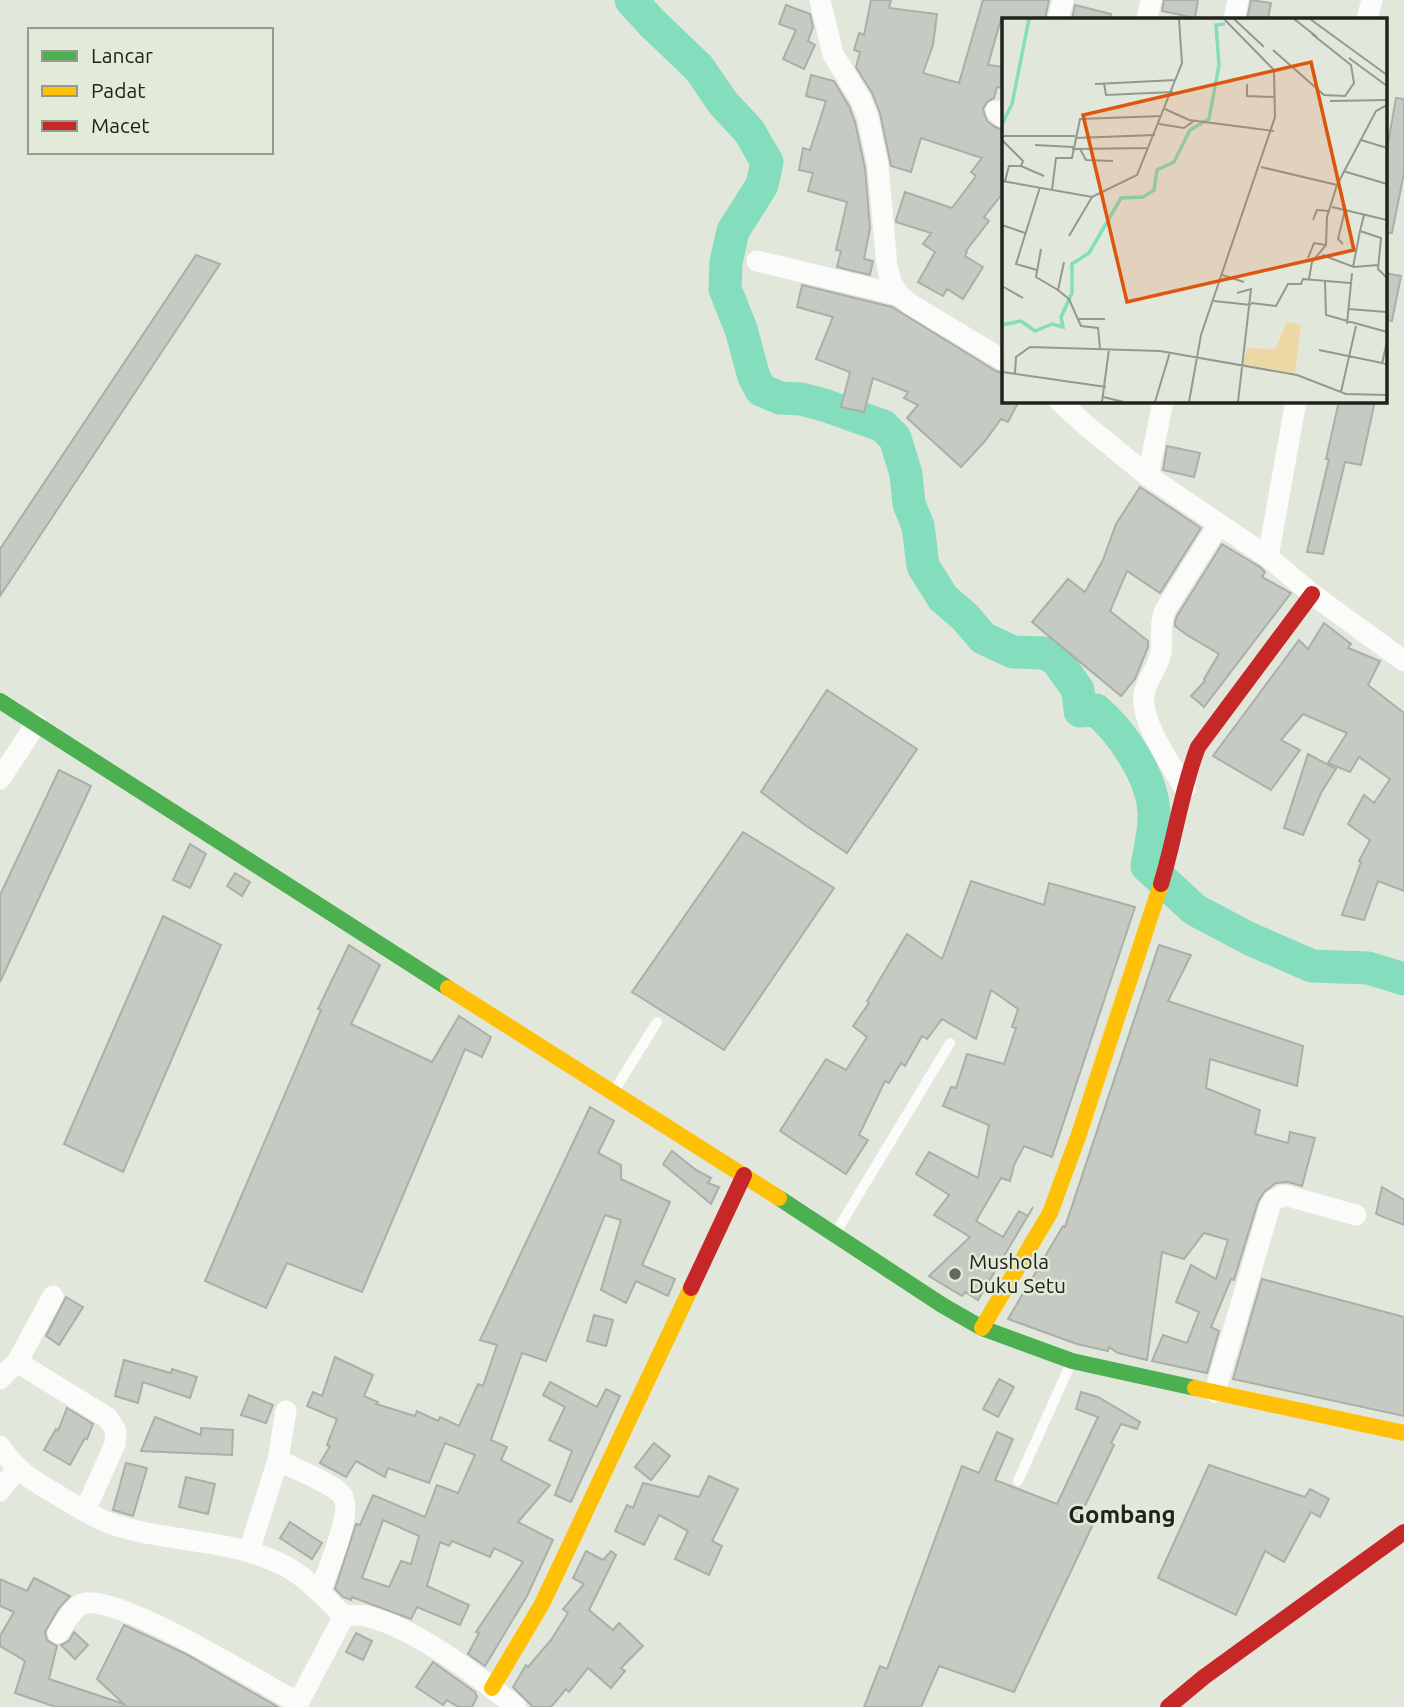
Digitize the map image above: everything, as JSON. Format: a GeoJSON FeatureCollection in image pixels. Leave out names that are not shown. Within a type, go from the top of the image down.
{"type":"FeatureCollection","features":[{"type":"Feature","properties":{"kind":"main road"},"geometry":{"type":"LineString","coordinates":[[982,1328],[1050,1213],[1082,1125],[1169,858],[1198,747],[1312,594]]}},
{"type":"Feature","properties":{"kind":"main road"},"geometry":{"type":"LineString","coordinates":[[0,701],[982,1328],[1072,1361],[1404,1433]]}},
{"type":"Feature","properties":{"kind":"main road"},"geometry":{"type":"LineString","coordinates":[[492,1688],[542,1604],[744,1175]]}},
{"type":"Feature","properties":{"kind":"main road"},"geometry":{"type":"LineString","coordinates":[[1168,1707],[1204,1677],[1404,1532]]}},
{"type":"Feature","properties":{"kind":"street"},"geometry":{"type":"LineString","coordinates":[[820,0],[833,54],[861,100],[868,118],[878,166],[887,266],[891,282],[909,304],[1002,359]]}},
{"type":"Feature","properties":{"kind":"street"},"geometry":{"type":"LineString","coordinates":[[1059,18],[1063,0]]}},
{"type":"Feature","properties":{"kind":"street"},"geometry":{"type":"LineString","coordinates":[[1147,18],[1151,0]]}},
{"type":"Feature","properties":{"kind":"street"},"geometry":{"type":"LineString","coordinates":[[1234,18],[1238,0]]}},
{"type":"Feature","properties":{"kind":"street"},"geometry":{"type":"LineString","coordinates":[[1367,18],[1372,0]]}},
{"type":"Feature","properties":{"kind":"street"},"geometry":{"type":"LineString","coordinates":[[758,261],[899,295]]}},
{"type":"Feature","properties":{"kind":"street"},"geometry":{"type":"LineString","coordinates":[[1064,402],[1089,428],[1148,476],[1268,557],[1312,594],[1404,661]]}},
{"type":"Feature","properties":{"kind":"street"},"geometry":{"type":"LineString","coordinates":[[1148,476],[1163,402]]}},
{"type":"Feature","properties":{"kind":"street"},"geometry":{"type":"LineString","coordinates":[[1268,557],[1296,402]]}},
{"type":"Feature","properties":{"kind":"street"},"geometry":{"type":"LineString","coordinates":[[1185,789],[1154,733],[1147,717],[1144,696],[1161,653],[1162,617],[1219,524]]}},
{"type":"Feature","properties":{"kind":"street"},"geometry":{"type":"LineString","coordinates":[[0,779],[36,724]]}},
{"type":"Feature","properties":{"kind":"street"},"geometry":{"type":"LineString","coordinates":[[1215,1392],[1274,1200],[1284,1195],[1356,1215]]}},
{"type":"Feature","properties":{"kind":"street"},"geometry":{"type":"LineString","coordinates":[[0,1379],[17,1362],[53,1296]]}},
{"type":"Feature","properties":{"kind":"street"},"geometry":{"type":"LineString","coordinates":[[17,1362],[108,1418],[116,1431],[115,1444],[85,1511]]}},
{"type":"Feature","properties":{"kind":"street"},"geometry":{"type":"LineString","coordinates":[[249,1551],[278,1461],[286,1411]]}},
{"type":"Feature","properties":{"kind":"street"},"geometry":{"type":"LineString","coordinates":[[0,1446],[17,1468],[85,1511],[111,1524],[249,1551],[282,1564],[299,1574],[344,1616],[363,1615],[399,1628],[492,1688],[516,1707]]}},
{"type":"Feature","properties":{"kind":"street"},"geometry":{"type":"LineString","coordinates":[[278,1461],[331,1486],[343,1495],[347,1506],[320,1592]]}},
{"type":"Feature","properties":{"kind":"street"},"geometry":{"type":"LineString","coordinates":[[0,1491],[17,1468]]}},
{"type":"Feature","properties":{"kind":"street"},"geometry":{"type":"LineString","coordinates":[[58,1633],[77,1606],[86,1603],[104,1605],[139,1615],[299,1701],[344,1616]]}},
{"type":"Feature","properties":{"kind":"lane"},"geometry":{"type":"LineString","coordinates":[[612,1093],[657,1021]]}},
{"type":"Feature","properties":{"kind":"lane"},"geometry":{"type":"LineString","coordinates":[[835,1234],[950,1043]]}},
{"type":"Feature","properties":{"kind":"lane"},"geometry":{"type":"LineString","coordinates":[[1018,1481],[1072,1361]]}},
{"type":"Feature","properties":{"kind":"building"},"geometry":{"type":"Polygon","coordinates":[[[871,0],[891,0],[889,8],[937,14],[933,45],[923,73],[959,83],[983,0],[1049,0],[1045,18],[1001,19],[988,65],[1002,67],[1002,88],[997,87],[994,98],[987,102],[983,109],[987,121],[1002,130],[1002,194],[984,217],[989,221],[966,251],[965,256],[983,267],[963,299],[947,289],[943,296],[918,282],[935,252],[923,244],[931,233],[896,220],[905,192],[952,208],[976,176],[971,172],[982,158],[921,138],[911,172],[891,166],[880,113],[872,93],[856,67],[860,52],[854,50],[859,33],[864,35],[871,0]]]}},
{"type":"Feature","properties":{"kind":"building"},"geometry":{"type":"Polygon","coordinates":[[[1164,0],[1198,0],[1195,18],[1162,11],[1164,0]]]}},
{"type":"Feature","properties":{"kind":"building"},"geometry":{"type":"Polygon","coordinates":[[[1251,0],[1271,3],[1268,18],[1247,18],[1251,0]]]}},
{"type":"Feature","properties":{"kind":"building"},"geometry":{"type":"Polygon","coordinates":[[[786,5],[810,14],[813,27],[808,41],[815,45],[804,69],[783,59],[796,30],[779,24],[786,5]]]}},
{"type":"Feature","properties":{"kind":"building"},"geometry":{"type":"Polygon","coordinates":[[[1075,5],[1111,14],[1110,18],[1072,18],[1075,5]]]}},
{"type":"Feature","properties":{"kind":"building"},"geometry":{"type":"Polygon","coordinates":[[[811,75],[834,81],[855,122],[865,168],[870,228],[864,259],[873,261],[870,275],[837,267],[841,251],[836,250],[847,202],[808,191],[813,173],[799,170],[803,148],[810,150],[826,101],[806,96],[811,75]]]}},
{"type":"Feature","properties":{"kind":"building"},"geometry":{"type":"Polygon","coordinates":[[[1396,98],[1404,99],[1404,173],[1392,233],[1386,233],[1386,155],[1396,98]]]}},
{"type":"Feature","properties":{"kind":"building"},"geometry":{"type":"Polygon","coordinates":[[[196,255],[220,264],[0,596],[0,549],[196,255]]]}},
{"type":"Feature","properties":{"kind":"building"},"geometry":{"type":"Polygon","coordinates":[[[1386,273],[1401,276],[1392,321],[1386,320],[1386,273]]]}},
{"type":"Feature","properties":{"kind":"building"},"geometry":{"type":"Polygon","coordinates":[[[802,285],[892,307],[1002,373],[1002,402],[1018,402],[1008,422],[1001,419],[961,467],[907,418],[918,405],[904,398],[908,392],[873,378],[864,412],[841,407],[850,372],[816,359],[833,317],[797,307],[802,285]]]}},
{"type":"Feature","properties":{"kind":"building"},"geometry":{"type":"Polygon","coordinates":[[[1339,402],[1375,402],[1361,465],[1345,462],[1323,554],[1307,552],[1329,459],[1326,459],[1339,402]]]}},
{"type":"Feature","properties":{"kind":"building"},"geometry":{"type":"Polygon","coordinates":[[[1167,446],[1200,453],[1194,477],[1163,470],[1167,446]]]}},
{"type":"Feature","properties":{"kind":"building"},"geometry":{"type":"Polygon","coordinates":[[[1140,487],[1201,528],[1160,593],[1127,571],[1110,611],[1148,641],[1148,647],[1135,679],[1121,696],[1032,622],[1068,579],[1085,592],[1103,560],[1116,524],[1140,487]]]}},
{"type":"Feature","properties":{"kind":"building"},"geometry":{"type":"Polygon","coordinates":[[[1222,544],[1260,567],[1265,572],[1262,577],[1291,593],[1204,707],[1191,696],[1205,681],[1219,654],[1187,635],[1175,626],[1175,622],[1222,544]]]}},
{"type":"Feature","properties":{"kind":"building"},"geometry":{"type":"Polygon","coordinates":[[[1324,623],[1351,644],[1348,648],[1380,661],[1368,685],[1404,713],[1404,891],[1378,881],[1364,920],[1342,915],[1361,862],[1359,861],[1370,840],[1348,824],[1364,795],[1374,803],[1390,779],[1359,757],[1350,772],[1328,763],[1347,733],[1303,714],[1281,740],[1300,750],[1271,790],[1213,756],[1299,640],[1308,649],[1324,623]]]}},
{"type":"Feature","properties":{"kind":"building"},"geometry":{"type":"Polygon","coordinates":[[[827,690],[917,749],[847,853],[761,792],[827,690]]]}},
{"type":"Feature","properties":{"kind":"building"},"geometry":{"type":"Polygon","coordinates":[[[1308,754],[1336,769],[1321,793],[1303,835],[1284,828],[1308,754]]]}},
{"type":"Feature","properties":{"kind":"building"},"geometry":{"type":"Polygon","coordinates":[[[59,770],[91,786],[0,982],[0,895],[59,770]]]}},
{"type":"Feature","properties":{"kind":"building"},"geometry":{"type":"Polygon","coordinates":[[[743,832],[834,888],[724,1050],[632,992],[743,832]]]}},
{"type":"Feature","properties":{"kind":"building"},"geometry":{"type":"Polygon","coordinates":[[[190,844],[206,854],[190,888],[173,880],[190,844]]]}},
{"type":"Feature","properties":{"kind":"building"},"geometry":{"type":"Polygon","coordinates":[[[235,873],[250,882],[242,896],[227,886],[235,873]]]}},
{"type":"Feature","properties":{"kind":"building"},"geometry":{"type":"Polygon","coordinates":[[[971,881],[1044,905],[1049,883],[1135,907],[1052,1157],[1024,1146],[1014,1165],[1010,1181],[1001,1178],[976,1221],[1003,1237],[1019,1211],[1028,1216],[978,1300],[965,1292],[962,1296],[929,1276],[970,1237],[934,1215],[949,1195],[916,1174],[929,1152],[978,1178],[989,1125],[943,1106],[951,1087],[956,1088],[967,1054],[1004,1064],[1016,1028],[1012,1027],[1018,1009],[991,990],[976,1039],[942,1019],[927,1039],[922,1036],[905,1066],[901,1063],[889,1083],[885,1081],[859,1135],[868,1140],[846,1174],[780,1131],[826,1059],[846,1070],[867,1037],[853,1026],[869,1003],[867,1001],[907,934],[942,959],[971,881]]]}},
{"type":"Feature","properties":{"kind":"building"},"geometry":{"type":"Polygon","coordinates":[[[163,916],[221,945],[123,1172],[64,1144],[163,916]]]}},
{"type":"Feature","properties":{"kind":"building"},"geometry":{"type":"Polygon","coordinates":[[[349,945],[380,965],[351,1024],[432,1062],[459,1016],[491,1037],[482,1057],[465,1049],[362,1292],[287,1263],[266,1308],[205,1281],[321,1010],[318,1009],[349,945]]]}},
{"type":"Feature","properties":{"kind":"building"},"geometry":{"type":"Polygon","coordinates":[[[1159,945],[1191,955],[1168,1001],[1303,1046],[1297,1086],[1210,1059],[1206,1088],[1260,1110],[1255,1134],[1288,1143],[1290,1132],[1315,1138],[1302,1186],[1288,1182],[1276,1183],[1264,1192],[1258,1202],[1234,1280],[1231,1279],[1211,1327],[1219,1331],[1207,1373],[1152,1361],[1163,1335],[1187,1343],[1199,1312],[1176,1302],[1191,1265],[1216,1279],[1228,1240],[1204,1233],[1184,1259],[1162,1252],[1147,1360],[1118,1353],[1109,1347],[1108,1351],[1077,1344],[1008,1319],[1063,1226],[1065,1227],[1159,945]]]}},
{"type":"Feature","properties":{"kind":"building"},"geometry":{"type":"Polygon","coordinates":[[[590,1107],[614,1121],[598,1153],[621,1165],[621,1179],[670,1202],[642,1265],[675,1279],[668,1296],[636,1281],[626,1303],[601,1290],[621,1220],[605,1215],[546,1361],[522,1353],[491,1440],[507,1447],[501,1460],[550,1485],[518,1522],[553,1540],[527,1596],[485,1666],[468,1654],[479,1633],[476,1632],[523,1562],[494,1548],[490,1557],[452,1541],[449,1546],[440,1542],[427,1586],[469,1605],[460,1625],[417,1607],[411,1619],[352,1597],[351,1600],[343,1597],[335,1589],[356,1524],[360,1525],[373,1495],[425,1517],[437,1485],[458,1493],[475,1455],[445,1443],[429,1483],[388,1468],[385,1477],[356,1461],[346,1477],[320,1463],[330,1446],[327,1445],[337,1419],[307,1406],[313,1392],[322,1396],[335,1357],[373,1375],[364,1396],[378,1402],[376,1404],[415,1416],[417,1411],[438,1421],[440,1417],[459,1426],[478,1384],[483,1386],[497,1345],[480,1340],[590,1107]],[[383,1520],[362,1578],[389,1587],[401,1561],[411,1564],[419,1536],[383,1520]]]}},
{"type":"Feature","properties":{"kind":"building"},"geometry":{"type":"Polygon","coordinates":[[[672,1151],[711,1178],[708,1183],[719,1187],[711,1204],[663,1164],[672,1151]]]}},
{"type":"Feature","properties":{"kind":"building"},"geometry":{"type":"Polygon","coordinates":[[[1382,1187],[1404,1200],[1404,1225],[1376,1214],[1382,1187]]]}},
{"type":"Feature","properties":{"kind":"building"},"geometry":{"type":"Polygon","coordinates":[[[1262,1279],[1404,1317],[1404,1416],[1233,1379],[1262,1279]]]}},
{"type":"Feature","properties":{"kind":"building"},"geometry":{"type":"Polygon","coordinates":[[[66,1297],[83,1307],[59,1345],[46,1336],[66,1297]]]}},
{"type":"Feature","properties":{"kind":"building"},"geometry":{"type":"Polygon","coordinates":[[[594,1315],[613,1320],[606,1346],[587,1341],[594,1315]]]}},
{"type":"Feature","properties":{"kind":"building"},"geometry":{"type":"Polygon","coordinates":[[[124,1360],[171,1373],[172,1369],[197,1377],[190,1398],[143,1382],[138,1403],[115,1396],[124,1360]]]}},
{"type":"Feature","properties":{"kind":"building"},"geometry":{"type":"Polygon","coordinates":[[[999,1379],[1014,1387],[998,1417],[983,1409],[999,1379]]]}},
{"type":"Feature","properties":{"kind":"building"},"geometry":{"type":"Polygon","coordinates":[[[550,1382],[597,1407],[606,1389],[620,1396],[571,1502],[555,1495],[572,1451],[549,1440],[565,1407],[543,1395],[550,1382]]]}},
{"type":"Feature","properties":{"kind":"building"},"geometry":{"type":"Polygon","coordinates":[[[1081,1392],[1098,1397],[1140,1422],[1137,1429],[1121,1424],[1111,1443],[1114,1445],[1081,1514],[1095,1520],[1014,1692],[939,1666],[921,1707],[864,1707],[880,1666],[887,1669],[962,1466],[979,1473],[997,1432],[1013,1439],[995,1480],[1057,1504],[1098,1417],[1076,1409],[1081,1392]]]}},
{"type":"Feature","properties":{"kind":"building"},"geometry":{"type":"Polygon","coordinates":[[[249,1395],[273,1405],[266,1423],[241,1415],[249,1395]]]}},
{"type":"Feature","properties":{"kind":"building"},"geometry":{"type":"Polygon","coordinates":[[[67,1408],[93,1424],[87,1439],[85,1438],[70,1465],[44,1450],[56,1429],[58,1431],[67,1408]]]}},
{"type":"Feature","properties":{"kind":"building"},"geometry":{"type":"Polygon","coordinates":[[[155,1417],[201,1435],[201,1428],[233,1430],[232,1455],[141,1451],[155,1417]]]}},
{"type":"Feature","properties":{"kind":"building"},"geometry":{"type":"Polygon","coordinates":[[[654,1443],[670,1456],[651,1480],[635,1467],[654,1443]]]}},
{"type":"Feature","properties":{"kind":"building"},"geometry":{"type":"Polygon","coordinates":[[[126,1463],[147,1468],[133,1516],[113,1510],[126,1463]]]}},
{"type":"Feature","properties":{"kind":"building"},"geometry":{"type":"Polygon","coordinates":[[[1209,1465],[1305,1497],[1310,1489],[1329,1499],[1320,1517],[1311,1512],[1284,1562],[1265,1551],[1236,1615],[1158,1578],[1209,1465]]]}},
{"type":"Feature","properties":{"kind":"building"},"geometry":{"type":"Polygon","coordinates":[[[709,1476],[738,1489],[712,1541],[722,1546],[709,1575],[675,1559],[688,1531],[659,1515],[644,1545],[615,1531],[627,1505],[633,1508],[643,1483],[699,1497],[709,1476]]]}},
{"type":"Feature","properties":{"kind":"building"},"geometry":{"type":"Polygon","coordinates":[[[186,1477],[215,1484],[208,1514],[179,1507],[186,1477]]]}},
{"type":"Feature","properties":{"kind":"building"},"geometry":{"type":"Polygon","coordinates":[[[290,1522],[322,1543],[312,1559],[280,1538],[290,1522]]]}},
{"type":"Feature","properties":{"kind":"building"},"geometry":{"type":"Polygon","coordinates":[[[586,1551],[603,1560],[611,1551],[616,1555],[589,1610],[613,1630],[619,1623],[643,1646],[621,1668],[625,1671],[611,1688],[588,1668],[569,1692],[566,1689],[551,1707],[533,1707],[513,1687],[526,1665],[528,1667],[551,1640],[568,1613],[563,1609],[584,1584],[573,1578],[586,1551]]]}},
{"type":"Feature","properties":{"kind":"building"},"geometry":{"type":"Polygon","coordinates":[[[34,1578],[70,1596],[59,1608],[45,1632],[47,1640],[57,1646],[49,1679],[124,1704],[123,1707],[56,1707],[15,1693],[25,1661],[0,1646],[0,1636],[14,1612],[0,1606],[0,1579],[27,1591],[34,1578]]]}},
{"type":"Feature","properties":{"kind":"building"},"geometry":{"type":"Polygon","coordinates":[[[124,1625],[186,1654],[278,1707],[127,1707],[97,1679],[124,1625]]]}},
{"type":"Feature","properties":{"kind":"building"},"geometry":{"type":"Polygon","coordinates":[[[74,1632],[88,1645],[75,1659],[61,1645],[69,1641],[74,1632]]]}},
{"type":"Feature","properties":{"kind":"building"},"geometry":{"type":"Polygon","coordinates":[[[356,1633],[372,1641],[363,1660],[346,1652],[356,1633]]]}},
{"type":"Feature","properties":{"kind":"building"},"geometry":{"type":"Polygon","coordinates":[[[433,1662],[475,1692],[477,1697],[472,1707],[458,1707],[447,1700],[443,1705],[416,1687],[433,1662]]]}},
{"type":"Feature","properties":{"kind":"waterway"},"geometry":{"type":"LineString","coordinates":[[631,0],[699,68],[723,103],[749,131],[767,162],[762,185],[733,231],[726,262],[725,289],[741,329],[754,377],[761,390],[780,398],[801,399],[824,405],[883,426],[895,438],[906,474],[909,504],[918,526],[923,566],[943,598],[965,617],[983,638],[1013,652],[1044,653],[1056,659],[1078,690],[1080,711],[1096,710],[1116,730],[1142,770],[1152,798],[1154,826],[1147,866],[1195,910],[1250,939],[1312,966],[1368,968],[1404,979]]}},
{"type":"Feature","properties":{"kind":"traffic: fast"},"geometry":{"type":"LineString","coordinates":[[0,701],[448,988]]}},
{"type":"Feature","properties":{"kind":"traffic: fast"},"geometry":{"type":"LineString","coordinates":[[779,1198],[942,1305],[982,1328],[1072,1361],[1195,1388]]}},
{"type":"Feature","properties":{"kind":"traffic: slow"},"geometry":{"type":"LineString","coordinates":[[982,1328],[1050,1213],[1078,1137],[1161,884]]}},
{"type":"Feature","properties":{"kind":"traffic: slow"},"geometry":{"type":"LineString","coordinates":[[448,988],[779,1198]]}},
{"type":"Feature","properties":{"kind":"traffic: slow"},"geometry":{"type":"LineString","coordinates":[[492,1688],[542,1604],[691,1288]]}},
{"type":"Feature","properties":{"kind":"traffic: slow"},"geometry":{"type":"LineString","coordinates":[[1195,1388],[1404,1433]]}},
{"type":"Feature","properties":{"kind":"traffic: jam"},"geometry":{"type":"LineString","coordinates":[[1161,884],[1198,747],[1312,594]]}},
{"type":"Feature","properties":{"kind":"traffic: jam"},"geometry":{"type":"LineString","coordinates":[[691,1288],[744,1175]]}},
{"type":"Feature","properties":{"kind":"traffic: jam"},"geometry":{"type":"LineString","coordinates":[[1168,1707],[1204,1677],[1404,1532]]}},
{"type":"Feature","properties":{"kind":"place","name":"Mushola Duku Setu"},"geometry":{"type":"Point","coordinates":[955,1274]}},
{"type":"Feature","properties":{"kind":"district","name":"Gombang"},"geometry":{"type":"Point","coordinates":[1122,1515]}}]}
